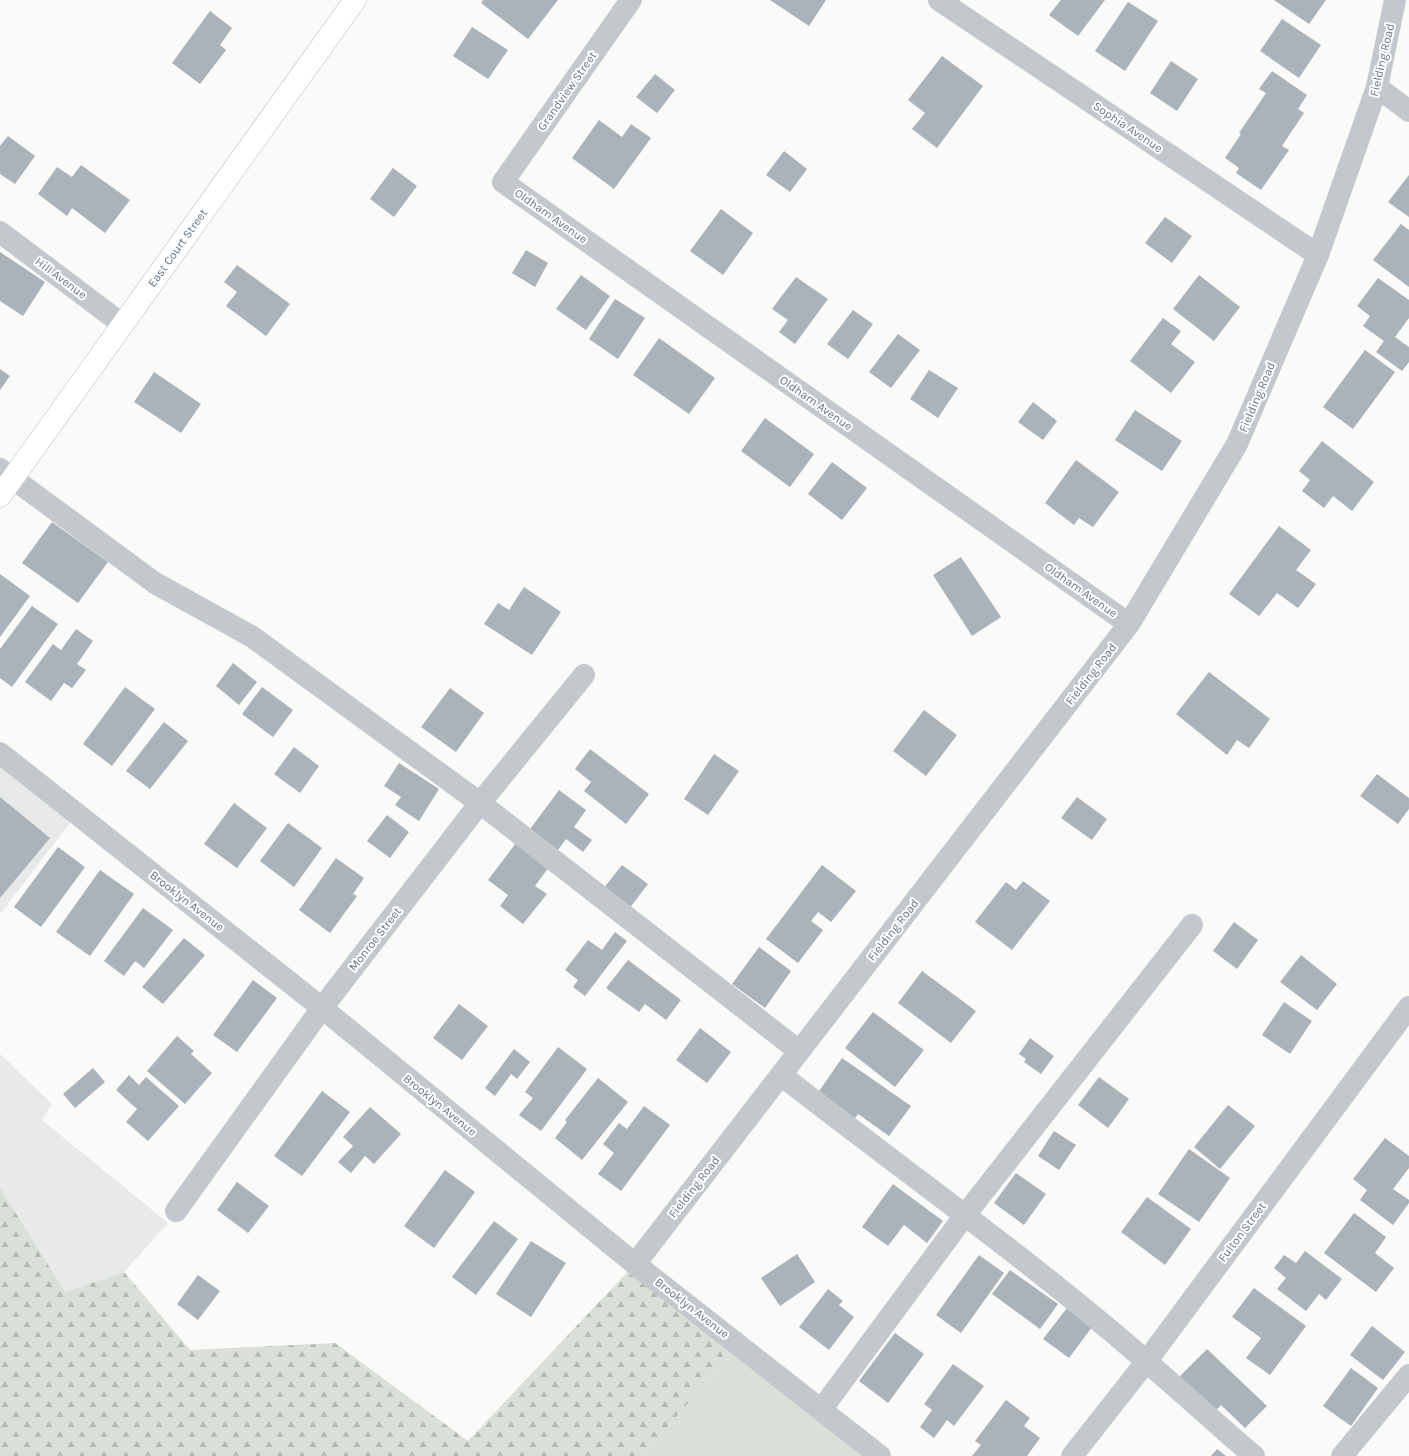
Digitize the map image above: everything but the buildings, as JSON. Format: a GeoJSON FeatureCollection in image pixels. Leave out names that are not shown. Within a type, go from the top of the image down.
{"type":"FeatureCollection","features":[{"type":"Feature","properties":{"kind":"main road","name":"East Court Street"},"geometry":{"type":"LineString","coordinates":[[0,496],[7,474],[122,324],[355,0]]}},
{"type":"Feature","properties":{"kind":"street","name":"Grandview Street"},"geometry":{"type":"LineString","coordinates":[[503,182],[631,0]]}},
{"type":"Feature","properties":{"kind":"street","name":"Sophia Avenue"},"geometry":{"type":"LineString","coordinates":[[939,0],[1318,255]]}},
{"type":"Feature","properties":{"kind":"street","name":"Fielding Road"},"geometry":{"type":"LineString","coordinates":[[635,1264],[1130,624],[1236,444],[1318,255],[1377,87],[1395,0]]}},
{"type":"Feature","properties":{"kind":"street"},"geometry":{"type":"LineString","coordinates":[[1377,87],[1409,111]]}},
{"type":"Feature","properties":{"kind":"street","name":"Oldham Avenue"},"geometry":{"type":"LineString","coordinates":[[503,182],[1130,624]]}},
{"type":"Feature","properties":{"kind":"street","name":"Hill Avenue"},"geometry":{"type":"LineString","coordinates":[[0,232],[122,324]]}},
{"type":"Feature","properties":{"kind":"street"},"geometry":{"type":"LineString","coordinates":[[7,474],[155,583],[250,636],[480,803],[799,1051]]}},
{"type":"Feature","properties":{"kind":"street","name":"Monroe Street"},"geometry":{"type":"LineString","coordinates":[[176,1211],[322,1008],[480,803],[584,675]]}},
{"type":"Feature","properties":{"kind":"street","name":"Brooklyn Avenue"},"geometry":{"type":"LineString","coordinates":[[0,752],[322,1008],[635,1264],[880,1456]]}},
{"type":"Feature","properties":{"kind":"street"},"geometry":{"type":"LineString","coordinates":[[821,1410],[965,1216],[1192,925]]}},
{"type":"Feature","properties":{"kind":"street","name":"Fulton Street"},"geometry":{"type":"LineString","coordinates":[[1072,1456],[1146,1362],[1409,1007]]}},
{"type":"Feature","properties":{"kind":"street"},"geometry":{"type":"LineString","coordinates":[[781,1075],[1112,1331],[1254,1456]]}},
{"type":"Feature","properties":{"kind":"street"},"geometry":{"type":"LineString","coordinates":[[1342,1456],[1409,1375]]}},
{"type":"Feature","properties":{"kind":"shaded area"},"geometry":{"type":"Polygon","coordinates":[[[0,753],[77,814],[0,914],[0,753]]]}},
{"type":"Feature","properties":{"kind":"shaded area"},"geometry":{"type":"Polygon","coordinates":[[[0,1054],[52,1104],[42,1120],[168,1223],[124,1272],[65,1293],[0,1188],[0,1054]]]}},
{"type":"Feature","properties":{"kind":"green space"},"geometry":{"type":"Polygon","coordinates":[[[0,1188],[65,1292],[124,1272],[190,1350],[335,1343],[468,1441],[635,1264],[739,1345],[642,1456],[0,1456],[0,1188]]]}},
{"type":"Feature","properties":{"kind":"green space"},"geometry":{"type":"Polygon","coordinates":[[[739,1345],[880,1456],[642,1456],[739,1345]]]}}]}
